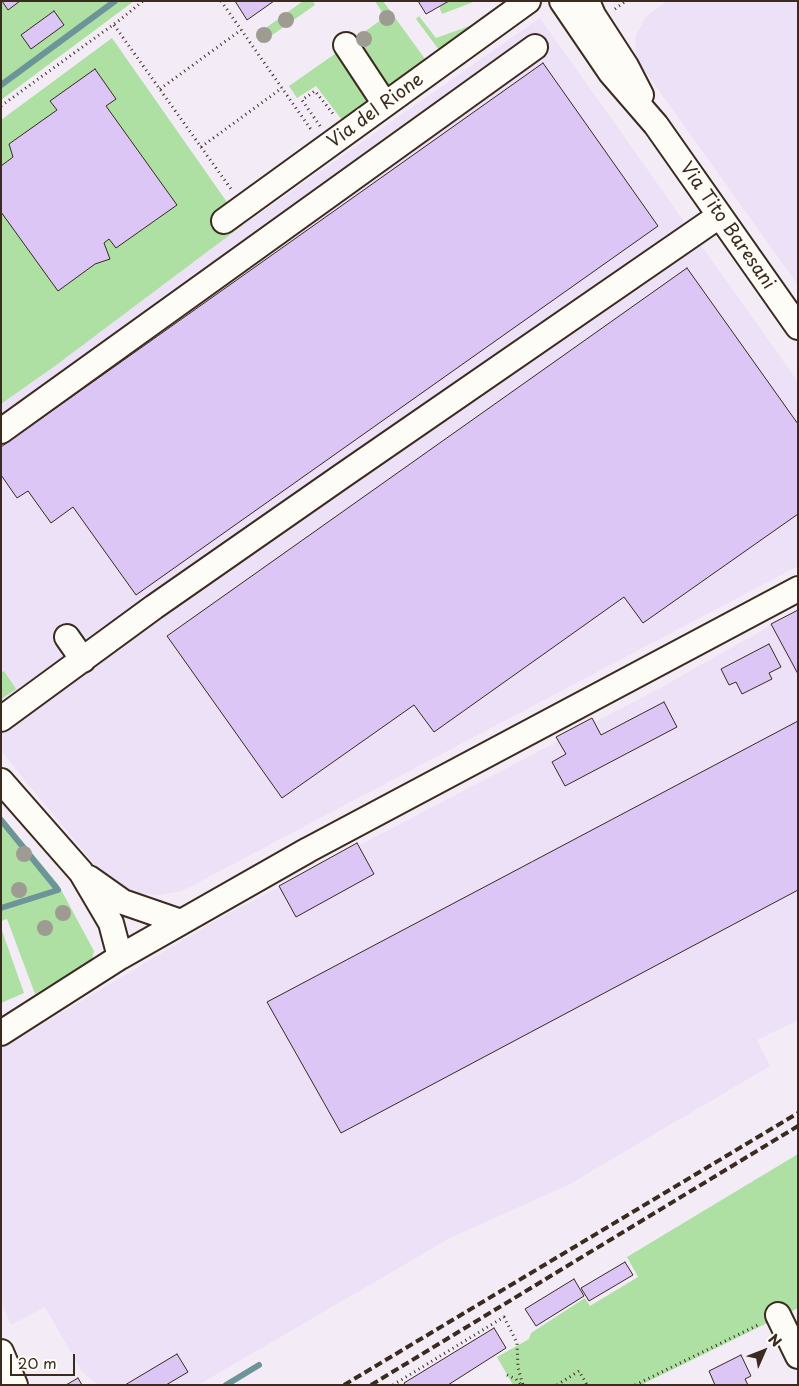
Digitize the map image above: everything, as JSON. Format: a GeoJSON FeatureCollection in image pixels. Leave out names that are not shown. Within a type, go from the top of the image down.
{"type":"FeatureCollection","features":[{"type":"Feature","properties":{"kind":"street","name":"Via del Rione"},"geometry":{"type":"LineString","coordinates":[[224,221],[528,1]]}},
{"type":"Feature","properties":{"kind":"street","name":"Via Tito Baresani"},"geometry":{"type":"LineString","coordinates":[[562,1],[611,73],[656,126],[798,327]]}},
{"type":"Feature","properties":{"kind":"street","name":"Via Tito Baresani"},"geometry":{"type":"LineString","coordinates":[[587,1],[593,15],[626,66],[656,126]]}},
{"type":"Feature","properties":{"kind":"street"},"geometry":{"type":"LineString","coordinates":[[346,45],[380,95]]}},
{"type":"Feature","properties":{"kind":"street"},"geometry":{"type":"LineString","coordinates":[[1,431],[535,47]]}},
{"type":"Feature","properties":{"kind":"street"},"geometry":{"type":"LineString","coordinates":[[1,719],[36,680],[83,660],[154,607],[334,481],[719,216]]}},
{"type":"Feature","properties":{"kind":"street"},"geometry":{"type":"LineString","coordinates":[[1,1033],[120,957],[317,846],[798,588]]}},
{"type":"Feature","properties":{"kind":"street"},"geometry":{"type":"LineString","coordinates":[[67,637],[83,660]]}},
{"type":"Feature","properties":{"kind":"street"},"geometry":{"type":"LineString","coordinates":[[1,781],[81,872],[111,923],[120,957]]}},
{"type":"Feature","properties":{"kind":"street"},"geometry":{"type":"LineString","coordinates":[[81,872],[122,902],[182,922]]}},
{"type":"Feature","properties":{"kind":"street"},"geometry":{"type":"LineString","coordinates":[[778,1316],[798,1356]]}},
{"type":"Feature","properties":{"kind":"street"},"geometry":{"type":"LineString","coordinates":[[1,1352],[16,1385]]}},
{"type":"Feature","properties":{"kind":"path"},"geometry":{"type":"LineString","coordinates":[[1,106],[114,25],[144,1]]}},
{"type":"Feature","properties":{"kind":"path"},"geometry":{"type":"LineString","coordinates":[[221,1],[314,135]]}},
{"type":"Feature","properties":{"kind":"path"},"geometry":{"type":"LineString","coordinates":[[114,25],[232,190]]}},
{"type":"Feature","properties":{"kind":"path"},"geometry":{"type":"LineString","coordinates":[[160,89],[241,30]]}},
{"type":"Feature","properties":{"kind":"path"},"geometry":{"type":"LineString","coordinates":[[201,147],[282,88]]}},
{"type":"Feature","properties":{"kind":"path"},"geometry":{"type":"LineString","coordinates":[[322,129],[302,100],[315,91],[335,117]]}},
{"type":"Feature","properties":{"kind":"path"},"geometry":{"type":"LineString","coordinates":[[635,1385],[778,1316]]}},
{"type":"Feature","properties":{"kind":"path"},"geometry":{"type":"LineString","coordinates":[[393,1385],[504,1317],[517,1343],[518,1368],[522,1385]]}},
{"type":"Feature","properties":{"kind":"path"},"geometry":{"type":"LineString","coordinates":[[557,1385],[579,1371],[587,1385]]}},
{"type":"Feature","properties":{"kind":"path"},"geometry":{"type":"LineString","coordinates":[[507,1375],[516,1379],[522,1385]]}},
{"type":"Feature","properties":{"kind":"shaded area"},"geometry":{"type":"Polygon","coordinates":[[[667,1],[798,1],[798,285],[635,57],[636,35],[646,17],[667,1]]]}},
{"type":"Feature","properties":{"kind":"shaded area"},"geometry":{"type":"Polygon","coordinates":[[[540,18],[798,382],[798,566],[182,891],[160,895],[138,893],[117,883],[99,870],[1,751],[1,404],[55,366],[243,225],[540,18]]]}},
{"type":"Feature","properties":{"kind":"shaded area"},"geometry":{"type":"Polygon","coordinates":[[[798,610],[798,1020],[757,1040],[770,1066],[568,1185],[450,1238],[198,1385],[98,1385],[81,1370],[45,1307],[11,1325],[1,1302],[1,1049],[220,918],[660,688],[798,610]]]}},
{"type":"Feature","properties":{"kind":"green space"},"geometry":{"type":"Polygon","coordinates":[[[1,1],[134,1],[1,100],[1,1]]]}},
{"type":"Feature","properties":{"kind":"green space"},"geometry":{"type":"Polygon","coordinates":[[[303,1],[313,1],[315,5],[261,43],[256,35],[303,1]]]}},
{"type":"Feature","properties":{"kind":"green space"},"geometry":{"type":"Polygon","coordinates":[[[375,1],[383,1],[425,59],[385,88],[353,40],[385,17],[375,1]]]}},
{"type":"Feature","properties":{"kind":"green space"},"geometry":{"type":"Polygon","coordinates":[[[449,1],[476,1],[442,14],[439,6],[449,1]]]}},
{"type":"Feature","properties":{"kind":"green space"},"geometry":{"type":"Polygon","coordinates":[[[419,16],[436,38],[478,23],[439,50],[416,19],[419,16]]]}},
{"type":"Feature","properties":{"kind":"green space"},"geometry":{"type":"Polygon","coordinates":[[[112,38],[243,225],[55,366],[1,404],[1,120],[112,38]]]}},
{"type":"Feature","properties":{"kind":"green space"},"geometry":{"type":"Polygon","coordinates":[[[339,51],[370,99],[342,120],[316,86],[297,98],[289,86],[339,51]]]}},
{"type":"Feature","properties":{"kind":"green space"},"geometry":{"type":"Polygon","coordinates":[[[4,671],[16,689],[1,699],[1,673],[4,671]]]}},
{"type":"Feature","properties":{"kind":"green space"},"geometry":{"type":"Polygon","coordinates":[[[1,816],[58,884],[94,951],[92,961],[35,994],[7,919],[1,921],[1,816]]]}},
{"type":"Feature","properties":{"kind":"green space"},"geometry":{"type":"Polygon","coordinates":[[[1,928],[24,993],[1,1003],[1,928]]]}},
{"type":"Feature","properties":{"kind":"green space"},"geometry":{"type":"Polygon","coordinates":[[[798,1154],[798,1308],[641,1385],[513,1385],[497,1357],[529,1339],[531,1333],[585,1298],[590,1306],[638,1277],[627,1257],[798,1154]]]}},
{"type":"Feature","properties":{"kind":"building"},"geometry":{"type":"Polygon","coordinates":[[[2,1],[20,1],[8,10],[2,1]]]}},
{"type":"Feature","properties":{"kind":"building"},"geometry":{"type":"Polygon","coordinates":[[[235,1],[274,1],[247,20],[235,1]]]}},
{"type":"Feature","properties":{"kind":"building"},"geometry":{"type":"Polygon","coordinates":[[[418,1],[449,1],[426,14],[418,1]]]}},
{"type":"Feature","properties":{"kind":"building"},"geometry":{"type":"Polygon","coordinates":[[[54,11],[64,25],[31,49],[21,35],[54,11]]]}},
{"type":"Feature","properties":{"kind":"building"},"geometry":{"type":"Polygon","coordinates":[[[543,63],[658,226],[136,595],[73,507],[51,523],[28,491],[17,498],[1,475],[1,447],[543,63]]]}},
{"type":"Feature","properties":{"kind":"building"},"geometry":{"type":"Polygon","coordinates":[[[95,69],[116,99],[106,106],[177,205],[116,248],[109,239],[104,243],[110,259],[95,264],[58,291],[1,212],[1,166],[13,157],[9,144],[57,110],[50,101],[95,69]]]}},
{"type":"Feature","properties":{"kind":"building"},"geometry":{"type":"Polygon","coordinates":[[[687,268],[798,424],[798,514],[643,623],[624,597],[434,732],[414,705],[282,798],[167,636],[687,268]]]}},
{"type":"Feature","properties":{"kind":"building"},"geometry":{"type":"Polygon","coordinates":[[[798,610],[798,674],[771,624],[798,610]]]}},
{"type":"Feature","properties":{"kind":"building"},"geometry":{"type":"Polygon","coordinates":[[[769,644],[781,667],[769,673],[772,679],[742,694],[736,682],[729,685],[721,669],[769,644]]]}},
{"type":"Feature","properties":{"kind":"building"},"geometry":{"type":"Polygon","coordinates":[[[664,702],[677,727],[565,786],[552,762],[566,754],[556,737],[592,718],[601,735],[664,702]]]}},
{"type":"Feature","properties":{"kind":"building"},"geometry":{"type":"Polygon","coordinates":[[[798,721],[798,890],[341,1133],[267,1002],[798,721]]]}},
{"type":"Feature","properties":{"kind":"building"},"geometry":{"type":"Polygon","coordinates":[[[357,843],[374,874],[296,917],[279,886],[357,843]]]}},
{"type":"Feature","properties":{"kind":"building"},"geometry":{"type":"Polygon","coordinates":[[[625,1262],[633,1275],[589,1301],[581,1288],[625,1262]]]}},
{"type":"Feature","properties":{"kind":"building"},"geometry":{"type":"Polygon","coordinates":[[[574,1279],[584,1296],[536,1326],[525,1309],[574,1279]]]}},
{"type":"Feature","properties":{"kind":"building"},"geometry":{"type":"Polygon","coordinates":[[[494,1328],[506,1348],[448,1385],[405,1385],[404,1383],[494,1328]]]}},
{"type":"Feature","properties":{"kind":"building"},"geometry":{"type":"Polygon","coordinates":[[[177,1354],[188,1372],[166,1385],[125,1385],[177,1354]]]}},
{"type":"Feature","properties":{"kind":"building"},"geometry":{"type":"Polygon","coordinates":[[[741,1355],[751,1376],[745,1379],[748,1385],[715,1385],[709,1371],[741,1355]]]}},
{"type":"Feature","properties":{"kind":"building"},"geometry":{"type":"Polygon","coordinates":[[[78,1378],[82,1385],[66,1385],[78,1378]]]}},
{"type":"Feature","properties":{"kind":"waterway"},"geometry":{"type":"LineString","coordinates":[[1,85],[115,1]]}},
{"type":"Feature","properties":{"kind":"waterway"},"geometry":{"type":"LineString","coordinates":[[1,820],[58,890],[1,908]]}},
{"type":"Feature","properties":{"kind":"waterway"},"geometry":{"type":"LineString","coordinates":[[226,1385],[259,1365]]}},
{"type":"Feature","properties":{"kind":"railway"},"geometry":{"type":"LineString","coordinates":[[344,1385],[798,1113]]}},
{"type":"Feature","properties":{"kind":"railway"},"geometry":{"type":"LineString","coordinates":[[371,1385],[798,1126]]}}]}
